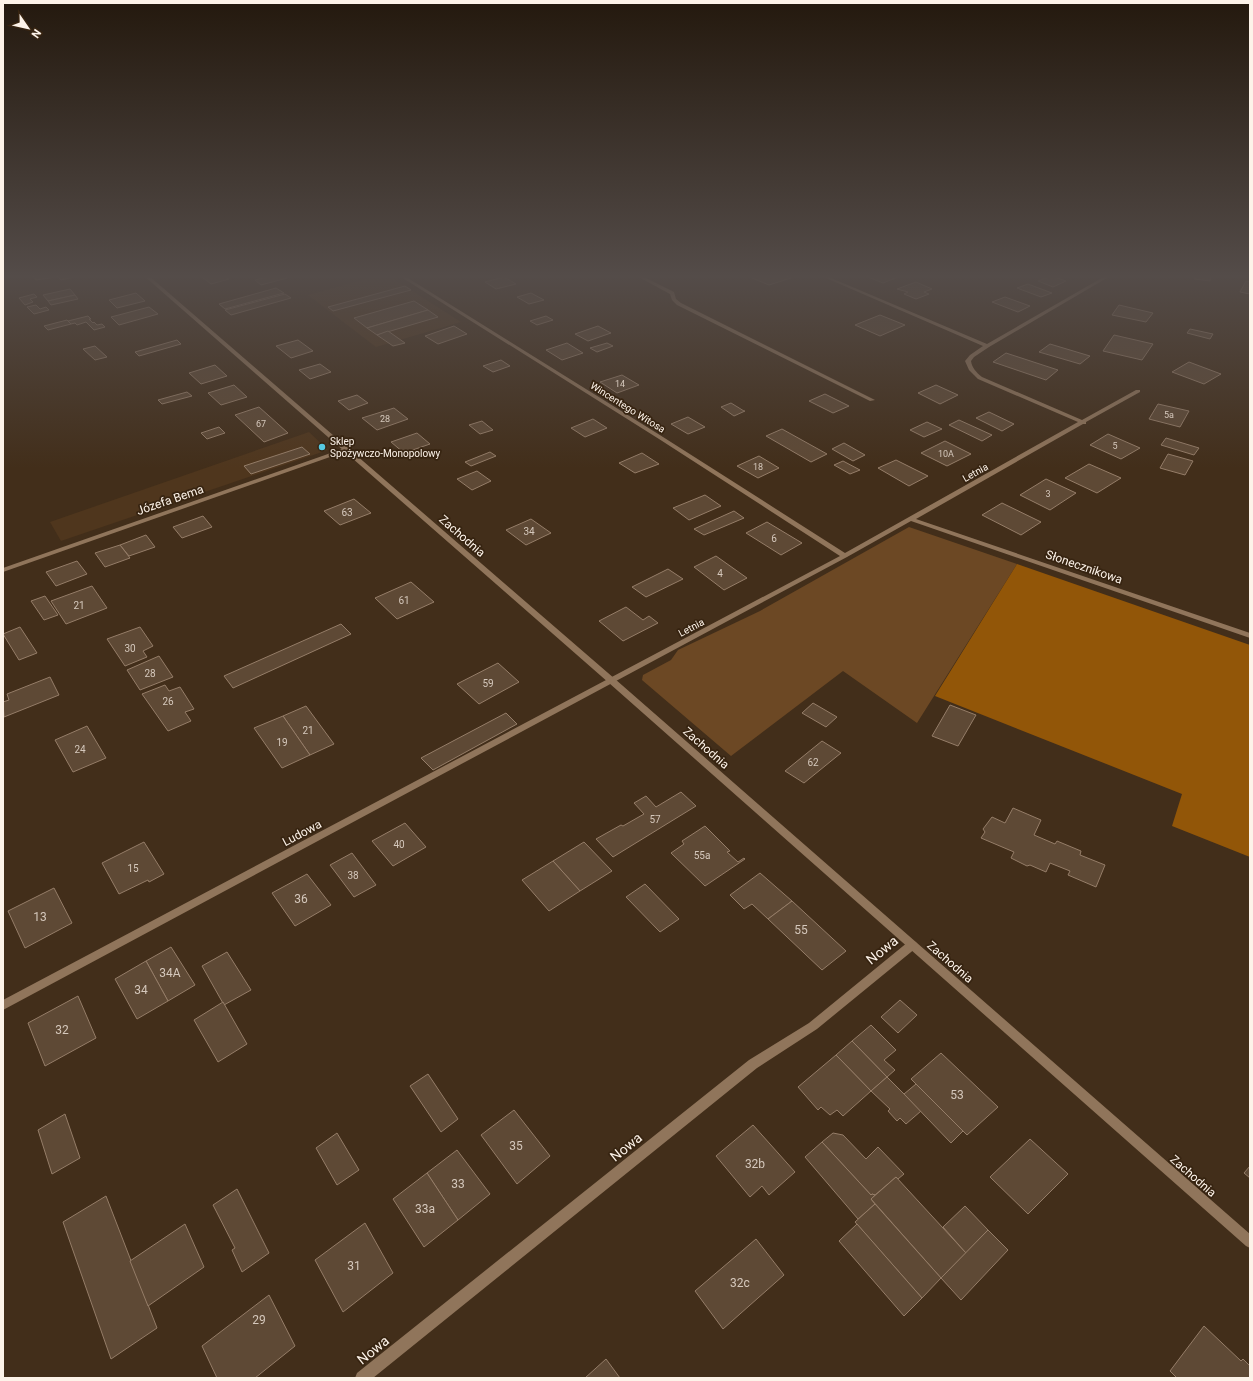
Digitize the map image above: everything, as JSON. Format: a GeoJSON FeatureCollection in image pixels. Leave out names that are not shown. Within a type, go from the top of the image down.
{"type":"FeatureCollection","features":[{"type":"Feature","properties":{"kind":"street","name":"Zachodnia"},"geometry":{"type":"LineString","coordinates":[[219,339],[612,681],[1250,1242]]}},
{"type":"Feature","properties":{"kind":"street","name":"Wincentego Witosa"},"geometry":{"type":"LineString","coordinates":[[503,339],[661,438],[845,556]]}},
{"type":"Feature","properties":{"kind":"street"},"geometry":{"type":"LineString","coordinates":[[750,339],[872,400]]}},
{"type":"Feature","properties":{"kind":"street"},"geometry":{"type":"LineString","coordinates":[[972,339],[987,346]]}},
{"type":"Feature","properties":{"kind":"street"},"geometry":{"type":"LineString","coordinates":[[998,339],[972,356],[968,361],[968,366],[972,372],[980,378],[1084,423]]}},
{"type":"Feature","properties":{"kind":"street","name":"Letnia"},"geometry":{"type":"LineString","coordinates":[[612,681],[845,556],[1084,423],[1138,391]]}},
{"type":"Feature","properties":{"kind":"street","name":"Józefa Bema"},"geometry":{"type":"LineString","coordinates":[[3,570],[345,450]]}},
{"type":"Feature","properties":{"kind":"street","name":"Słonecznikowa"},"geometry":{"type":"LineString","coordinates":[[911,518],[1250,636]]}},
{"type":"Feature","properties":{"kind":"street","name":"Ludowa"},"geometry":{"type":"LineString","coordinates":[[3,1005],[612,681]]}},
{"type":"Feature","properties":{"kind":"street","name":"Nowa"},"geometry":{"type":"LineString","coordinates":[[362,1378],[753,1064],[813,1026],[912,945]]}},
{"type":"Feature","properties":{"kind":"shaded area"},"geometry":{"type":"Polygon","coordinates":[[[366,339],[402,339],[376,347],[366,339]]]}},
{"type":"Feature","properties":{"kind":"shaded area"},"geometry":{"type":"Polygon","coordinates":[[[309,432],[328,450],[61,541],[50,522],[309,432]]]}},
{"type":"Feature","properties":{"kind":"shaded area"},"geometry":{"type":"Polygon","coordinates":[[[909,527],[1017,564],[917,723],[843,671],[731,756],[642,680],[643,675],[671,660],[678,650],[760,611],[909,527]]]}},
{"type":"Feature","properties":{"kind":"shaded area"},"geometry":{"type":"Polygon","coordinates":[[[1017,564],[1250,645],[1250,857],[1172,826],[1182,794],[935,696],[1017,564]]]}},
{"type":"Feature","properties":{"kind":"building"},"geometry":{"type":"Polygon","coordinates":[[[383,339],[400,339],[405,343],[393,346],[383,339]]]}},
{"type":"Feature","properties":{"kind":"building"},"geometry":{"type":"Polygon","coordinates":[[[431,339],[451,339],[438,344],[431,339]]]}},
{"type":"Feature","properties":{"kind":"building"},"geometry":{"type":"Polygon","coordinates":[[[1111,339],[1133,339],[1153,344],[1142,360],[1103,351],[1111,339]]]}},
{"type":"Feature","properties":{"kind":"building"},"geometry":{"type":"Polygon","coordinates":[[[177,340],[181,344],[139,356],[135,352],[177,340]]]}},
{"type":"Feature","properties":{"kind":"building"},"geometry":{"type":"Polygon","coordinates":[[[298,340],[313,351],[291,358],[276,346],[298,340]]]}},
{"type":"Feature","properties":{"kind":"building"},"geometry":{"type":"Polygon","coordinates":[[[567,343],[583,353],[562,360],[546,350],[567,343]]]}},
{"type":"Feature","properties":{"kind":"building"},"geometry":{"type":"Polygon","coordinates":[[[607,343],[613,346],[597,352],[590,348],[607,343]]]}},
{"type":"Feature","properties":{"kind":"building"},"geometry":{"type":"Polygon","coordinates":[[[1050,344],[1090,356],[1080,364],[1039,352],[1050,344]]]}},
{"type":"Feature","properties":{"kind":"building"},"geometry":{"type":"Polygon","coordinates":[[[95,346],[107,357],[95,360],[83,349],[95,346]]]}},
{"type":"Feature","properties":{"kind":"building"},"geometry":{"type":"Polygon","coordinates":[[[1006,353],[1058,370],[1046,380],[993,362],[1006,353]]]}},
{"type":"Feature","properties":{"kind":"building"},"geometry":{"type":"Polygon","coordinates":[[[501,360],[510,366],[493,372],[483,366],[501,360]]]}},
{"type":"Feature","properties":{"kind":"building"},"geometry":{"type":"Polygon","coordinates":[[[1189,362],[1221,374],[1204,384],[1172,372],[1189,362]]]}},
{"type":"Feature","properties":{"kind":"building"},"geometry":{"type":"Polygon","coordinates":[[[320,364],[331,372],[310,379],[299,370],[320,364]]]}},
{"type":"Feature","properties":{"kind":"building"},"geometry":{"type":"Polygon","coordinates":[[[215,365],[227,376],[201,384],[189,373],[215,365]]]}},
{"type":"Feature","properties":{"kind":"building"},"geometry":{"type":"Polygon","coordinates":[[[622,375],[639,385],[617,393],[600,382],[622,375]]]}},
{"type":"Feature","properties":{"kind":"building"},"geometry":{"type":"Polygon","coordinates":[[[234,385],[247,397],[221,405],[208,393],[234,385]]]}},
{"type":"Feature","properties":{"kind":"building"},"geometry":{"type":"Polygon","coordinates":[[[936,385],[958,395],[940,404],[918,393],[936,385]]]}},
{"type":"Feature","properties":{"kind":"building"},"geometry":{"type":"Polygon","coordinates":[[[187,392],[192,396],[162,404],[158,400],[187,392]]]}},
{"type":"Feature","properties":{"kind":"building"},"geometry":{"type":"Polygon","coordinates":[[[825,394],[849,406],[833,413],[809,401],[825,394]]]}},
{"type":"Feature","properties":{"kind":"building"},"geometry":{"type":"Polygon","coordinates":[[[357,395],[368,403],[349,410],[338,401],[357,395]]]}},
{"type":"Feature","properties":{"kind":"building"},"geometry":{"type":"Polygon","coordinates":[[[731,403],[745,411],[734,416],[721,407],[731,403]]]}},
{"type":"Feature","properties":{"kind":"building"},"geometry":{"type":"Polygon","coordinates":[[[1158,404],[1189,411],[1180,427],[1149,419],[1158,404]]]}},
{"type":"Feature","properties":{"kind":"building"},"geometry":{"type":"Polygon","coordinates":[[[259,407],[288,433],[264,442],[235,415],[259,407]]]}},
{"type":"Feature","properties":{"kind":"building"},"geometry":{"type":"Polygon","coordinates":[[[394,408],[408,419],[377,430],[362,418],[394,408]]]}},
{"type":"Feature","properties":{"kind":"building"},"geometry":{"type":"Polygon","coordinates":[[[989,412],[1014,424],[1002,431],[976,418],[989,412]]]}},
{"type":"Feature","properties":{"kind":"building"},"geometry":{"type":"Polygon","coordinates":[[[688,417],[705,427],[688,434],[671,424],[688,417]]]}},
{"type":"Feature","properties":{"kind":"building"},"geometry":{"type":"Polygon","coordinates":[[[593,419],[607,428],[585,437],[571,428],[593,419]]]}},
{"type":"Feature","properties":{"kind":"building"},"geometry":{"type":"Polygon","coordinates":[[[959,420],[992,435],[982,441],[949,425],[959,420]]]}},
{"type":"Feature","properties":{"kind":"building"},"geometry":{"type":"Polygon","coordinates":[[[482,421],[493,430],[480,434],[469,425],[482,421]]]}},
{"type":"Feature","properties":{"kind":"building"},"geometry":{"type":"Polygon","coordinates":[[[927,422],[942,429],[924,437],[910,430],[927,422]]]}},
{"type":"Feature","properties":{"kind":"building"},"geometry":{"type":"Polygon","coordinates":[[[219,427],[225,433],[207,439],[201,433],[219,427]]]}},
{"type":"Feature","properties":{"kind":"building"},"geometry":{"type":"Polygon","coordinates":[[[782,429],[827,454],[811,462],[766,436],[782,429]]]}},
{"type":"Feature","properties":{"kind":"building"},"geometry":{"type":"Polygon","coordinates":[[[417,433],[430,444],[404,453],[391,442],[417,433]]]}},
{"type":"Feature","properties":{"kind":"building"},"geometry":{"type":"Polygon","coordinates":[[[1108,434],[1140,448],[1121,459],[1090,445],[1108,434]]]}},
{"type":"Feature","properties":{"kind":"building"},"geometry":{"type":"Polygon","coordinates":[[[1166,438],[1199,448],[1194,455],[1161,445],[1166,438]]]}},
{"type":"Feature","properties":{"kind":"building"},"geometry":{"type":"Polygon","coordinates":[[[945,441],[971,454],[947,466],[921,453],[945,441]]]}},
{"type":"Feature","properties":{"kind":"building"},"geometry":{"type":"Polygon","coordinates":[[[844,443],[865,455],[853,461],[832,449],[844,443]]]}},
{"type":"Feature","properties":{"kind":"building"},"geometry":{"type":"Polygon","coordinates":[[[302,447],[310,454],[251,474],[244,466],[302,447]]]}},
{"type":"Feature","properties":{"kind":"building"},"geometry":{"type":"Polygon","coordinates":[[[490,452],[496,456],[471,466],[465,462],[490,452]]]}},
{"type":"Feature","properties":{"kind":"building"},"geometry":{"type":"Polygon","coordinates":[[[642,453],[659,464],[635,473],[619,463],[642,453]]]}},
{"type":"Feature","properties":{"kind":"building"},"geometry":{"type":"Polygon","coordinates":[[[1168,454],[1193,461],[1185,475],[1160,468],[1168,454]]]}},
{"type":"Feature","properties":{"kind":"building"},"geometry":{"type":"Polygon","coordinates":[[[759,456],[779,468],[758,478],[737,466],[759,456]]]}},
{"type":"Feature","properties":{"kind":"building"},"geometry":{"type":"Polygon","coordinates":[[[896,460],[928,476],[909,486],[878,468],[896,460]]]}},
{"type":"Feature","properties":{"kind":"building"},"geometry":{"type":"Polygon","coordinates":[[[843,461],[860,470],[850,474],[834,465],[843,461]]]}},
{"type":"Feature","properties":{"kind":"building"},"geometry":{"type":"Polygon","coordinates":[[[1089,464],[1121,478],[1097,493],[1065,478],[1089,464]]]}},
{"type":"Feature","properties":{"kind":"building"},"geometry":{"type":"Polygon","coordinates":[[[477,471],[491,481],[472,490],[457,479],[477,471]]]}},
{"type":"Feature","properties":{"kind":"building"},"geometry":{"type":"Polygon","coordinates":[[[1046,479],[1076,493],[1050,510],[1020,495],[1046,479]]]}},
{"type":"Feature","properties":{"kind":"building"},"geometry":{"type":"Polygon","coordinates":[[[705,495],[721,506],[689,520],[673,508],[705,495]]]}},
{"type":"Feature","properties":{"kind":"building"},"geometry":{"type":"Polygon","coordinates":[[[354,499],[371,513],[340,525],[324,511],[354,499]]]}},
{"type":"Feature","properties":{"kind":"building"},"geometry":{"type":"Polygon","coordinates":[[[1002,503],[1041,522],[1021,535],[982,515],[1002,503]]]}},
{"type":"Feature","properties":{"kind":"building"},"geometry":{"type":"Polygon","coordinates":[[[734,511],[744,518],[704,535],[694,529],[734,511]]]}},
{"type":"Feature","properties":{"kind":"building"},"geometry":{"type":"Polygon","coordinates":[[[203,516],[212,527],[182,538],[173,527],[203,516]]]}},
{"type":"Feature","properties":{"kind":"building"},"geometry":{"type":"Polygon","coordinates":[[[531,519],[551,533],[526,545],[506,530],[531,519]]]}},
{"type":"Feature","properties":{"kind":"building"},"geometry":{"type":"Polygon","coordinates":[[[767,522],[802,543],[781,555],[746,533],[767,522]]]}},
{"type":"Feature","properties":{"kind":"building"},"geometry":{"type":"Polygon","coordinates":[[[146,535],[155,547],[129,556],[120,545],[146,535]]]}},
{"type":"Feature","properties":{"kind":"building"},"geometry":{"type":"Polygon","coordinates":[[[120,545],[130,558],[105,567],[95,553],[120,545]]]}},
{"type":"Feature","properties":{"kind":"building"},"geometry":{"type":"Polygon","coordinates":[[[716,556],[747,578],[724,590],[694,567],[716,556]]]}},
{"type":"Feature","properties":{"kind":"building"},"geometry":{"type":"Polygon","coordinates":[[[77,561],[87,574],[56,586],[46,572],[77,561]]]}},
{"type":"Feature","properties":{"kind":"building"},"geometry":{"type":"Polygon","coordinates":[[[668,569],[683,579],[646,597],[632,587],[668,569]]]}},
{"type":"Feature","properties":{"kind":"building"},"geometry":{"type":"Polygon","coordinates":[[[411,582],[434,602],[397,619],[375,598],[411,582]]]}},
{"type":"Feature","properties":{"kind":"building"},"geometry":{"type":"Polygon","coordinates":[[[92,586],[107,608],[66,624],[51,601],[92,586]]]}},
{"type":"Feature","properties":{"kind":"building"},"geometry":{"type":"Polygon","coordinates":[[[45,596],[58,615],[44,620],[31,601],[45,596]]]}},
{"type":"Feature","properties":{"kind":"building"},"geometry":{"type":"Polygon","coordinates":[[[626,607],[643,620],[649,616],[658,623],[623,641],[599,621],[626,607]]]}},
{"type":"Feature","properties":{"kind":"building"},"geometry":{"type":"Polygon","coordinates":[[[341,624],[351,634],[233,688],[224,676],[341,624]]]}},
{"type":"Feature","properties":{"kind":"building"},"geometry":{"type":"Polygon","coordinates":[[[20,627],[37,653],[19,660],[3,634],[20,627]]]}},
{"type":"Feature","properties":{"kind":"building"},"geometry":{"type":"Polygon","coordinates":[[[140,627],[153,646],[143,651],[147,657],[125,666],[107,639],[140,627]]]}},
{"type":"Feature","properties":{"kind":"building"},"geometry":{"type":"Polygon","coordinates":[[[159,656],[173,677],[140,690],[127,670],[159,656]]]}},
{"type":"Feature","properties":{"kind":"building"},"geometry":{"type":"Polygon","coordinates":[[[498,663],[519,682],[479,704],[457,684],[498,663]]]}},
{"type":"Feature","properties":{"kind":"building"},"geometry":{"type":"Polygon","coordinates":[[[50,677],[59,695],[4,717],[3,702],[9,700],[7,694],[50,677]]]}},
{"type":"Feature","properties":{"kind":"building"},"geometry":{"type":"Polygon","coordinates":[[[165,685],[169,691],[180,687],[194,709],[185,712],[191,721],[168,731],[142,694],[165,685]]]}},
{"type":"Feature","properties":{"kind":"building"},"geometry":{"type":"Polygon","coordinates":[[[813,703],[837,717],[826,727],[802,713],[813,703]]]}},
{"type":"Feature","properties":{"kind":"building"},"geometry":{"type":"Polygon","coordinates":[[[950,705],[976,715],[958,746],[932,736],[950,705]]]}},
{"type":"Feature","properties":{"kind":"building"},"geometry":{"type":"Polygon","coordinates":[[[306,706],[334,744],[310,755],[283,716],[306,706]]]}},
{"type":"Feature","properties":{"kind":"building"},"geometry":{"type":"Polygon","coordinates":[[[506,713],[517,724],[433,770],[421,758],[506,713]]]}},
{"type":"Feature","properties":{"kind":"building"},"geometry":{"type":"Polygon","coordinates":[[[283,716],[310,755],[282,768],[254,728],[283,716]]]}},
{"type":"Feature","properties":{"kind":"building"},"geometry":{"type":"Polygon","coordinates":[[[87,726],[106,758],[73,772],[55,740],[87,726]]]}},
{"type":"Feature","properties":{"kind":"building"},"geometry":{"type":"Polygon","coordinates":[[[822,741],[841,753],[804,783],[785,771],[822,741]]]}},
{"type":"Feature","properties":{"kind":"building"},"geometry":{"type":"Polygon","coordinates":[[[681,792],[696,806],[613,857],[596,839],[644,814],[634,803],[646,796],[656,807],[681,792]]]}},
{"type":"Feature","properties":{"kind":"building"},"geometry":{"type":"Polygon","coordinates":[[[1013,808],[1041,820],[1034,835],[1055,844],[1057,841],[1081,851],[1080,855],[1105,865],[1096,887],[1068,875],[1070,871],[1050,863],[1046,872],[1030,865],[1027,866],[1011,858],[1014,852],[981,838],[985,832],[983,829],[992,817],[1005,823],[1013,808]]]}},
{"type":"Feature","properties":{"kind":"building"},"geometry":{"type":"Polygon","coordinates":[[[405,823],[426,847],[393,866],[372,841],[405,823]]]}},
{"type":"Feature","properties":{"kind":"building"},"geometry":{"type":"Polygon","coordinates":[[[705,826],[730,851],[727,852],[738,862],[744,858],[745,859],[705,886],[671,853],[684,844],[682,841],[705,826]]]}},
{"type":"Feature","properties":{"kind":"building"},"geometry":{"type":"Polygon","coordinates":[[[144,842],[164,874],[149,882],[148,880],[119,894],[102,863],[144,842]]]}},
{"type":"Feature","properties":{"kind":"building"},"geometry":{"type":"Polygon","coordinates":[[[584,842],[612,871],[580,891],[553,861],[584,842]]]}},
{"type":"Feature","properties":{"kind":"building"},"geometry":{"type":"Polygon","coordinates":[[[352,853],[376,885],[354,897],[330,865],[352,853]]]}},
{"type":"Feature","properties":{"kind":"building"},"geometry":{"type":"Polygon","coordinates":[[[553,861],[580,891],[549,911],[522,880],[553,861]]]}},
{"type":"Feature","properties":{"kind":"building"},"geometry":{"type":"Polygon","coordinates":[[[760,873],[792,901],[768,919],[752,904],[744,909],[730,895],[760,873]]]}},
{"type":"Feature","properties":{"kind":"building"},"geometry":{"type":"Polygon","coordinates":[[[307,874],[331,905],[295,926],[272,893],[307,874]]]}},
{"type":"Feature","properties":{"kind":"building"},"geometry":{"type":"Polygon","coordinates":[[[645,884],[679,919],[660,932],[626,897],[645,884]]]}},
{"type":"Feature","properties":{"kind":"building"},"geometry":{"type":"Polygon","coordinates":[[[54,888],[72,923],[25,948],[8,911],[54,888]]]}},
{"type":"Feature","properties":{"kind":"building"},"geometry":{"type":"Polygon","coordinates":[[[792,901],[846,951],[822,970],[768,919],[792,901]]]}},
{"type":"Feature","properties":{"kind":"building"},"geometry":{"type":"Polygon","coordinates":[[[171,947],[195,985],[168,1001],[146,961],[171,947]]]}},
{"type":"Feature","properties":{"kind":"building"},"geometry":{"type":"Polygon","coordinates":[[[227,952],[251,990],[224,1005],[202,966],[227,952]]]}},
{"type":"Feature","properties":{"kind":"building"},"geometry":{"type":"Polygon","coordinates":[[[146,961],[168,1001],[137,1019],[115,979],[146,961]]]}},
{"type":"Feature","properties":{"kind":"building"},"geometry":{"type":"Polygon","coordinates":[[[78,996],[96,1038],[45,1066],[28,1023],[78,996]]]}},
{"type":"Feature","properties":{"kind":"building"},"geometry":{"type":"Polygon","coordinates":[[[900,1000],[917,1015],[898,1033],[881,1017],[900,1000]]]}},
{"type":"Feature","properties":{"kind":"building"},"geometry":{"type":"Polygon","coordinates":[[[223,1002],[247,1044],[218,1062],[194,1020],[223,1002]]]}},
{"type":"Feature","properties":{"kind":"building"},"geometry":{"type":"Polygon","coordinates":[[[871,1025],[896,1050],[884,1060],[895,1070],[887,1077],[852,1041],[871,1025]]]}},
{"type":"Feature","properties":{"kind":"building"},"geometry":{"type":"Polygon","coordinates":[[[852,1041],[887,1077],[871,1091],[836,1055],[852,1041]]]}},
{"type":"Feature","properties":{"kind":"building"},"geometry":{"type":"Polygon","coordinates":[[[941,1053],[998,1107],[967,1135],[911,1079],[941,1053]]]}},
{"type":"Feature","properties":{"kind":"building"},"geometry":{"type":"Polygon","coordinates":[[[836,1055],[871,1091],[843,1116],[837,1110],[830,1115],[821,1107],[818,1110],[798,1087],[836,1055]]]}},
{"type":"Feature","properties":{"kind":"building"},"geometry":{"type":"Polygon","coordinates":[[[428,1074],[458,1119],[441,1132],[410,1086],[428,1074]]]}},
{"type":"Feature","properties":{"kind":"building"},"geometry":{"type":"Polygon","coordinates":[[[887,1077],[921,1111],[906,1124],[900,1118],[897,1121],[888,1111],[890,1109],[871,1091],[887,1077]]]}},
{"type":"Feature","properties":{"kind":"building"},"geometry":{"type":"Polygon","coordinates":[[[916,1084],[963,1131],[951,1143],[904,1094],[916,1084]]]}},
{"type":"Feature","properties":{"kind":"building"},"geometry":{"type":"Polygon","coordinates":[[[514,1110],[550,1156],[517,1184],[481,1135],[514,1110]]]}},
{"type":"Feature","properties":{"kind":"building"},"geometry":{"type":"Polygon","coordinates":[[[65,1114],[80,1158],[52,1174],[38,1130],[65,1114]]]}},
{"type":"Feature","properties":{"kind":"building"},"geometry":{"type":"Polygon","coordinates":[[[753,1125],[795,1172],[769,1195],[762,1186],[750,1197],[716,1156],[753,1125]]]}},
{"type":"Feature","properties":{"kind":"building"},"geometry":{"type":"Polygon","coordinates":[[[337,1133],[359,1170],[337,1185],[316,1148],[337,1133]]]}},
{"type":"Feature","properties":{"kind":"building"},"geometry":{"type":"Polygon","coordinates":[[[833,1133],[843,1135],[866,1159],[878,1147],[904,1174],[898,1179],[896,1177],[875,1195],[871,1195],[822,1142],[833,1133]]]}},
{"type":"Feature","properties":{"kind":"building"},"geometry":{"type":"Polygon","coordinates":[[[1030,1139],[1068,1174],[1028,1214],[990,1177],[1030,1139]]]}},
{"type":"Feature","properties":{"kind":"building"},"geometry":{"type":"Polygon","coordinates":[[[822,1142],[871,1195],[875,1195],[871,1199],[875,1204],[858,1219],[805,1157],[822,1142]]]}},
{"type":"Feature","properties":{"kind":"building"},"geometry":{"type":"Polygon","coordinates":[[[457,1150],[490,1194],[458,1220],[427,1173],[457,1150]]]}},
{"type":"Feature","properties":{"kind":"building"},"geometry":{"type":"Polygon","coordinates":[[[1250,1166],[1250,1178],[1244,1173],[1250,1166]]]}},
{"type":"Feature","properties":{"kind":"building"},"geometry":{"type":"Polygon","coordinates":[[[427,1173],[458,1220],[424,1247],[393,1199],[427,1173]]]}},
{"type":"Feature","properties":{"kind":"building"},"geometry":{"type":"Polygon","coordinates":[[[896,1177],[966,1253],[941,1278],[871,1199],[896,1177]]]}},
{"type":"Feature","properties":{"kind":"building"},"geometry":{"type":"Polygon","coordinates":[[[237,1189],[269,1253],[242,1272],[232,1250],[235,1248],[213,1205],[237,1189]]]}},
{"type":"Feature","properties":{"kind":"building"},"geometry":{"type":"Polygon","coordinates":[[[106,1196],[157,1328],[111,1359],[63,1222],[106,1196]]]}},
{"type":"Feature","properties":{"kind":"building"},"geometry":{"type":"Polygon","coordinates":[[[875,1204],[941,1278],[922,1298],[855,1222],[875,1204]]]}},
{"type":"Feature","properties":{"kind":"building"},"geometry":{"type":"Polygon","coordinates":[[[965,1206],[988,1230],[966,1253],[943,1227],[965,1206]]]}},
{"type":"Feature","properties":{"kind":"building"},"geometry":{"type":"Polygon","coordinates":[[[365,1223],[393,1273],[343,1312],[315,1260],[365,1223]]]}},
{"type":"Feature","properties":{"kind":"building"},"geometry":{"type":"Polygon","coordinates":[[[185,1224],[204,1267],[148,1306],[130,1261],[185,1224]]]}},
{"type":"Feature","properties":{"kind":"building"},"geometry":{"type":"Polygon","coordinates":[[[857,1224],[922,1298],[904,1316],[839,1241],[857,1224]]]}},
{"type":"Feature","properties":{"kind":"building"},"geometry":{"type":"Polygon","coordinates":[[[988,1230],[1008,1250],[961,1300],[941,1278],[988,1230]]]}},
{"type":"Feature","properties":{"kind":"building"},"geometry":{"type":"Polygon","coordinates":[[[756,1239],[784,1275],[723,1329],[695,1291],[756,1239]]]}},
{"type":"Feature","properties":{"kind":"building"},"geometry":{"type":"Polygon","coordinates":[[[269,1295],[295,1346],[255,1378],[217,1378],[202,1346],[269,1295]]]}},
{"type":"Feature","properties":{"kind":"building"},"geometry":{"type":"Polygon","coordinates":[[[1204,1326],[1241,1361],[1243,1359],[1250,1366],[1250,1378],[1177,1378],[1170,1371],[1204,1326]]]}},
{"type":"Feature","properties":{"kind":"building"},"geometry":{"type":"Polygon","coordinates":[[[606,1359],[620,1378],[585,1378],[606,1359]]]}},
{"type":"Feature","properties":{"kind":"place","name":"Sklep Spożywczo-Monopolowy"},"geometry":{"type":"Point","coordinates":[322,447]}}]}
